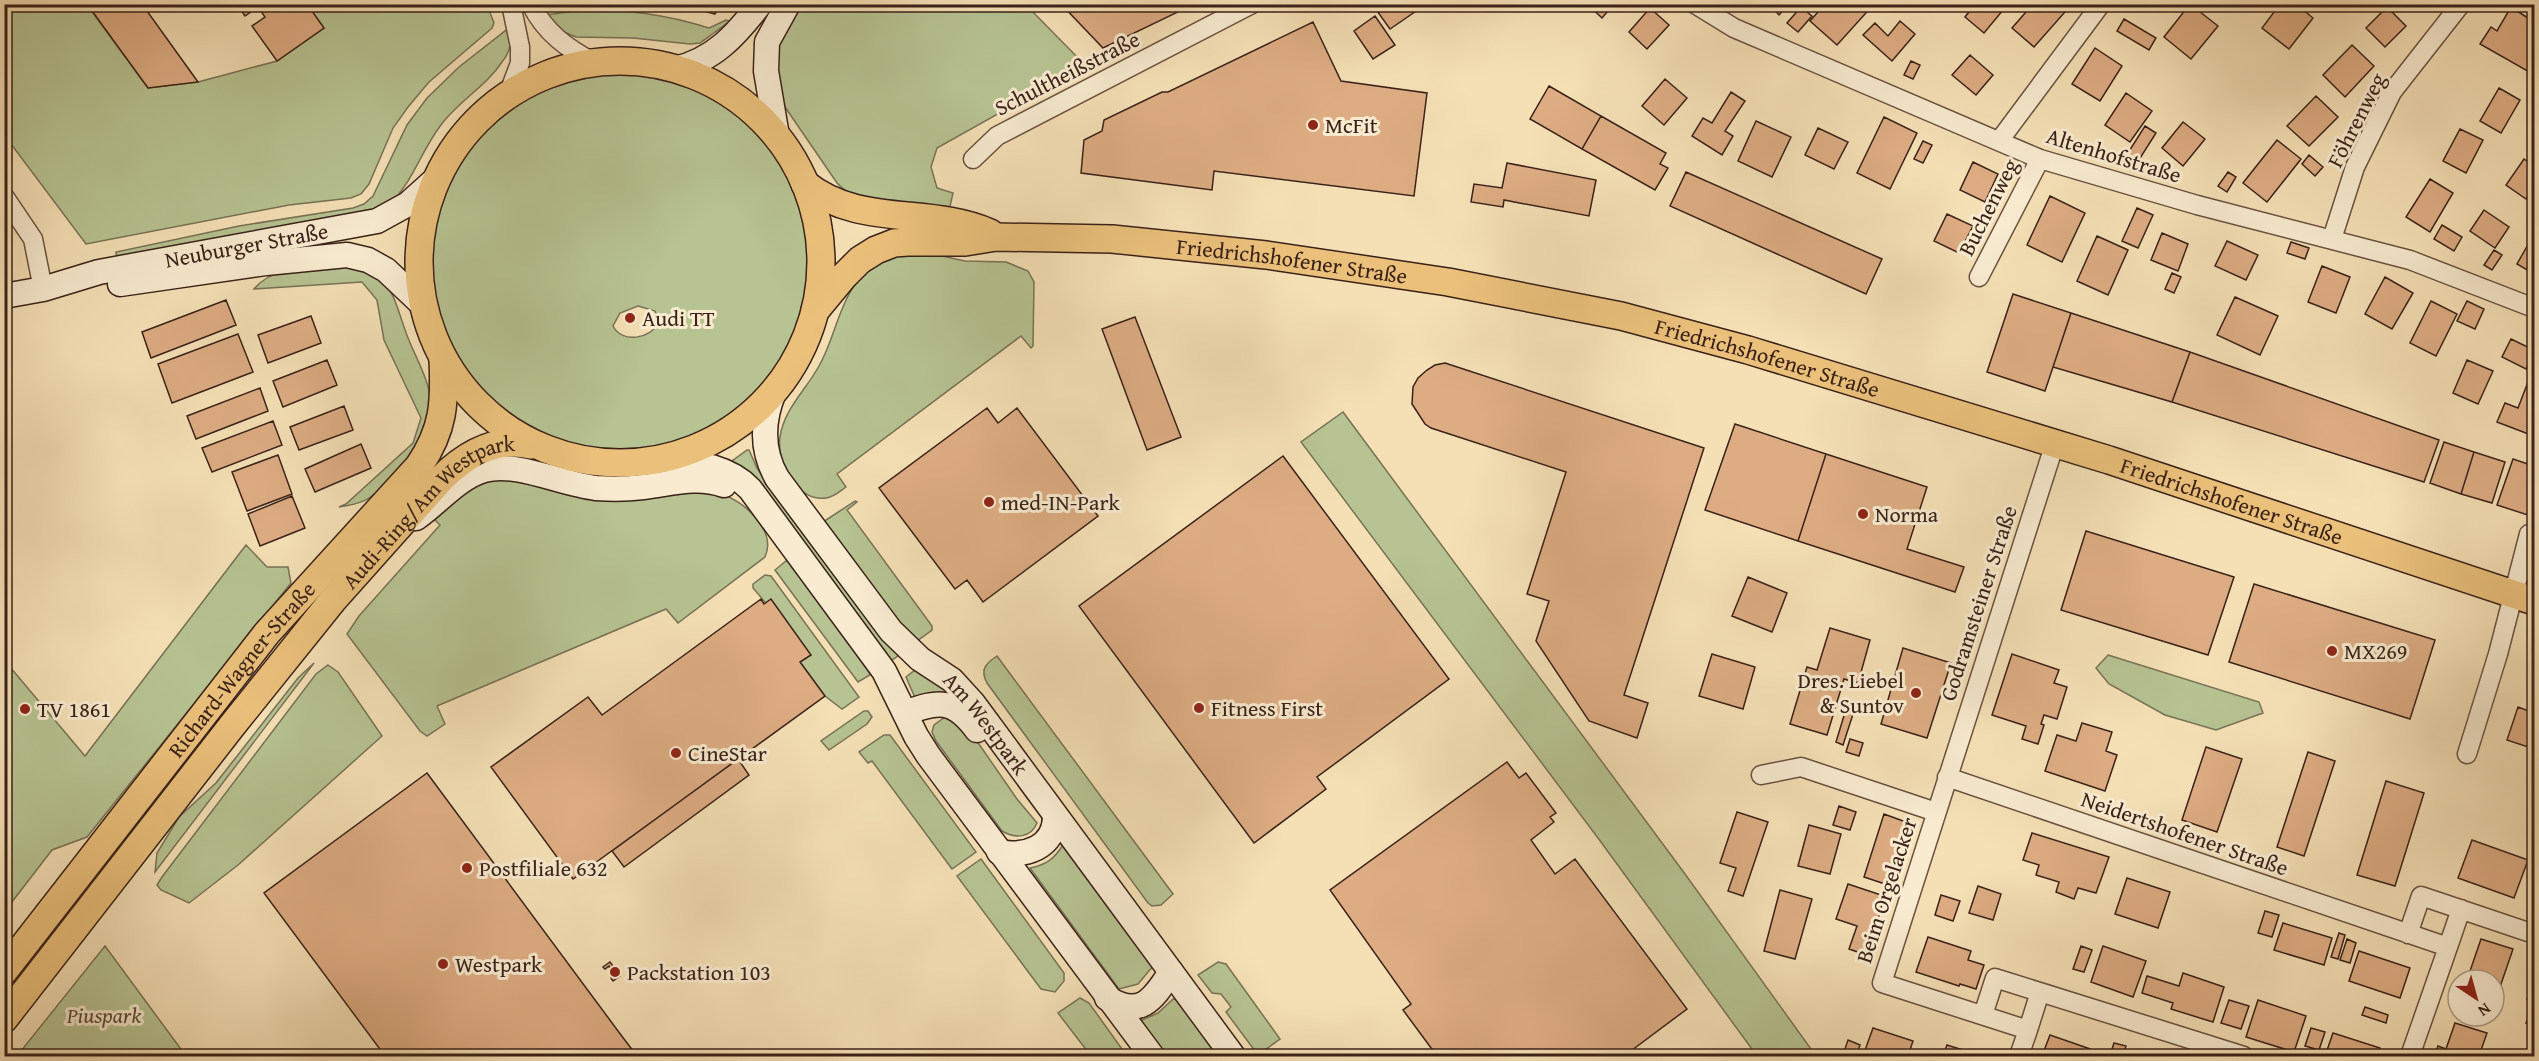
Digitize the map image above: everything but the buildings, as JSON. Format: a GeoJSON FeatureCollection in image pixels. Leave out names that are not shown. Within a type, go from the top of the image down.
{"type":"FeatureCollection","features":[{"type":"Feature","properties":{"kind":"main road"},"geometry":{"type":"LineString","coordinates":[[675,69],[695,63],[722,48],[760,4]]}},
{"type":"Feature","properties":{"kind":"main road"},"geometry":{"type":"LineString","coordinates":[[777,136],[766,71],[767,42],[788,4]]}},
{"type":"Feature","properties":{"kind":"main road"},"geometry":{"type":"LineString","coordinates":[[633,62],[675,69],[704,80],[751,110],[777,136],[805,184],[819,238],[820,275],[815,311],[802,346],[774,392],[731,430],[698,448],[662,459],[625,463],[570,457],[535,446],[503,427],[475,402],[443,357],[423,305],[418,250],[424,213],[437,178],[455,146],[479,118],[508,95],[541,77],[595,63],[633,62]]}},
{"type":"Feature","properties":{"kind":"main road","name":"Neuburger Straße"},"geometry":{"type":"LineString","coordinates":[[4,296],[43,289],[114,269],[377,221],[408,204],[437,178]]}},
{"type":"Feature","properties":{"kind":"main road","name":"Friedrichshofener Straße"},"geometry":{"type":"LineString","coordinates":[[805,184],[824,197],[855,209],[891,216],[964,224],[996,237]]}},
{"type":"Feature","properties":{"kind":"main road","name":"Friedrichshofener Straße"},"geometry":{"type":"LineString","coordinates":[[815,311],[844,276],[860,260],[876,250],[894,243],[965,242],[996,237],[1112,239],[1266,255],[1448,282],[1621,316],[1748,351],[2055,443],[2524,597]]}},
{"type":"Feature","properties":{"kind":"main road","name":"Neuburger Straße"},"geometry":{"type":"LineString","coordinates":[[43,289],[75,291],[266,262],[347,255],[368,260],[386,270],[423,305]]}},
{"type":"Feature","properties":{"kind":"main road","name":"Richard-Wagner-Straße"},"geometry":{"type":"LineString","coordinates":[[4,971],[261,641],[419,466],[434,443],[443,414],[443,357]]}},
{"type":"Feature","properties":{"kind":"main road","name":"Am Westpark"},"geometry":{"type":"LineString","coordinates":[[774,392],[765,418],[764,433],[767,456],[777,478],[891,631],[920,659],[952,680],[973,703],[1233,1056]]}},
{"type":"Feature","properties":{"kind":"main road","name":"Audi-Ring/Am Westpark"},"geometry":{"type":"LineString","coordinates":[[333,600],[447,473],[470,455],[503,442],[535,446]]}},
{"type":"Feature","properties":{"kind":"main road"},"geometry":{"type":"LineString","coordinates":[[662,459],[714,467],[734,475],[750,489],[884,671],[928,755],[1152,1056]]}},
{"type":"Feature","properties":{"kind":"main road"},"geometry":{"type":"LineString","coordinates":[[393,532],[431,507],[460,482],[495,467],[523,470],[573,484],[598,488],[642,487],[683,480],[705,480],[722,484],[763,507]]}},
{"type":"Feature","properties":{"kind":"main road","name":"Richard-Wagner-Straße"},"geometry":{"type":"LineString","coordinates":[[4,1019],[333,600]]}},
{"type":"Feature","properties":{"kind":"main road"},"geometry":{"type":"LineString","coordinates":[[905,713],[933,704],[954,707],[968,719],[1000,757],[1029,778]]}},
{"type":"Feature","properties":{"kind":"main road"},"geometry":{"type":"LineString","coordinates":[[999,852],[1024,854],[1040,846],[1055,825],[1055,816]]}},
{"type":"Feature","properties":{"kind":"main road"},"geometry":{"type":"LineString","coordinates":[[1107,998],[1129,1008],[1137,1007],[1152,997],[1171,972]]}},
{"type":"Feature","properties":{"kind":"street"},"geometry":{"type":"LineString","coordinates":[[508,95],[520,63],[520,47],[512,4]]}},
{"type":"Feature","properties":{"kind":"street"},"geometry":{"type":"LineString","coordinates":[[531,4],[540,21],[560,42],[595,63]]}},
{"type":"Feature","properties":{"kind":"street","name":"Schultheißstraße"},"geometry":{"type":"LineString","coordinates":[[973,159],[997,136],[1252,4]]}},
{"type":"Feature","properties":{"kind":"street","name":"Altenhofstraße"},"geometry":{"type":"LineString","coordinates":[[1695,4],[1734,28],[2040,159],[2197,205],[2410,260],[2535,308]]}},
{"type":"Feature","properties":{"kind":"street","name":"Buchenweg"},"geometry":{"type":"LineString","coordinates":[[1999,141],[2101,4]]}},
{"type":"Feature","properties":{"kind":"street","name":"Föhrenweg"},"geometry":{"type":"LineString","coordinates":[[2332,239],[2355,167],[2392,92],[2461,4]]}},
{"type":"Feature","properties":{"kind":"street","name":"Buchenweg"},"geometry":{"type":"LineString","coordinates":[[1979,277],[2040,159]]}},
{"type":"Feature","properties":{"kind":"street"},"geometry":{"type":"LineString","coordinates":[[4,196],[33,239],[43,289]]}},
{"type":"Feature","properties":{"kind":"street","name":"Godramsteiner Straße"},"geometry":{"type":"LineString","coordinates":[[1947,777],[2055,443]]}},
{"type":"Feature","properties":{"kind":"street"},"geometry":{"type":"LineString","coordinates":[[2467,754],[2524,597],[2529,534]]}},
{"type":"Feature","properties":{"kind":"street"},"geometry":{"type":"LineString","coordinates":[[1761,775],[1801,767],[1936,812]]}},
{"type":"Feature","properties":{"kind":"street","name":"Beim Orgelacker"},"geometry":{"type":"LineString","coordinates":[[1947,777],[1881,983],[2028,1030]]}},
{"type":"Feature","properties":{"kind":"street","name":"Neidertshofener Straße"},"geometry":{"type":"LineString","coordinates":[[1947,777],[2448,947]]}},
{"type":"Feature","properties":{"kind":"street"},"geometry":{"type":"LineString","coordinates":[[2408,934],[2421,896],[2535,934]]}},
{"type":"Feature","properties":{"kind":"street"},"geometry":{"type":"LineString","coordinates":[[2410,1056],[2461,909]]}},
{"type":"Feature","properties":{"kind":"street"},"geometry":{"type":"LineString","coordinates":[[1983,1016],[1995,978],[2244,1056]]}},
{"type":"Feature","properties":{"kind":"street"},"geometry":{"type":"LineString","coordinates":[[2019,1056],[2040,993]]}},
{"type":"Feature","properties":{"kind":"green space"},"geometry":{"type":"Polygon","coordinates":[[[4,5],[87,5],[148,88],[198,82],[277,61],[324,28],[307,5],[487,5],[494,23],[492,28],[429,82],[408,107],[393,128],[369,184],[361,194],[351,198],[289,205],[86,244],[5,136],[4,5]]]}},
{"type":"Feature","properties":{"kind":"green space"},"geometry":{"type":"Polygon","coordinates":[[[799,5],[1026,5],[1085,65],[937,148],[931,167],[937,188],[953,193],[949,211],[874,202],[847,192],[837,183],[779,95],[772,68],[785,25],[799,5]]]}},
{"type":"Feature","properties":{"kind":"green space"},"geometry":{"type":"Polygon","coordinates":[[[582,10],[647,14],[709,28],[726,20],[730,21],[700,43],[690,44],[633,38],[576,37],[564,32],[546,15],[582,10]]]}},
{"type":"Feature","properties":{"kind":"green space"},"geometry":{"type":"Polygon","coordinates":[[[510,27],[510,46],[505,58],[489,78],[444,121],[403,188],[386,208],[117,262],[116,252],[239,226],[353,208],[364,204],[373,196],[407,125],[427,98],[459,67],[510,27]]]}},
{"type":"Feature","properties":{"kind":"green space"},"geometry":{"type":"Polygon","coordinates":[[[604,74],[645,75],[669,80],[719,101],[740,117],[759,135],[775,156],[788,179],[799,204],[809,252],[806,297],[792,339],[768,377],[754,394],[730,415],[701,432],[654,447],[626,450],[575,445],[551,438],[500,407],[469,374],[447,336],[434,294],[432,250],[440,207],[459,165],[500,116],[527,98],[557,85],[604,74]],[[638,306],[620,313],[613,326],[617,332],[629,337],[643,335],[655,328],[659,322],[655,311],[638,306]]]}},
{"type":"Feature","properties":{"kind":"green space"},"geometry":{"type":"Polygon","coordinates":[[[928,253],[965,261],[1006,262],[1028,271],[1034,282],[1033,346],[1031,348],[1021,336],[837,474],[846,487],[837,494],[826,498],[816,498],[806,494],[791,479],[781,458],[780,437],[786,417],[819,366],[843,307],[858,280],[869,269],[897,255],[928,253]]]}},
{"type":"Feature","properties":{"kind":"green space"},"geometry":{"type":"Polygon","coordinates":[[[344,266],[374,275],[390,290],[425,377],[431,402],[430,415],[420,442],[391,480],[366,500],[339,507],[346,504],[413,443],[421,418],[384,340],[377,300],[362,282],[254,289],[272,275],[296,269],[344,266]]]}},
{"type":"Feature","properties":{"kind":"green space"},"geometry":{"type":"Polygon","coordinates":[[[1343,412],[1685,874],[1816,1056],[1757,1056],[1598,838],[1301,442],[1343,412]]]}},
{"type":"Feature","properties":{"kind":"green space"},"geometry":{"type":"Polygon","coordinates":[[[747,450],[757,468],[899,655],[891,661],[728,464],[747,450]]]}},
{"type":"Feature","properties":{"kind":"green space"},"geometry":{"type":"Polygon","coordinates":[[[495,479],[678,489],[720,494],[739,503],[756,518],[766,537],[765,557],[678,623],[666,609],[437,706],[445,724],[427,736],[420,731],[347,634],[359,616],[440,525],[433,518],[468,488],[495,479]]]}},
{"type":"Feature","properties":{"kind":"green space"},"geometry":{"type":"Polygon","coordinates":[[[855,501],[857,502],[847,510],[932,626],[932,630],[917,641],[896,621],[823,522],[855,501]]]}},
{"type":"Feature","properties":{"kind":"green space"},"geometry":{"type":"Polygon","coordinates":[[[246,545],[267,567],[288,567],[291,583],[87,837],[52,850],[5,911],[5,661],[85,756],[246,545]]]}},
{"type":"Feature","properties":{"kind":"green space"},"geometry":{"type":"Polygon","coordinates":[[[787,560],[865,663],[870,675],[858,682],[775,570],[787,560]]]}},
{"type":"Feature","properties":{"kind":"green space"},"geometry":{"type":"Polygon","coordinates":[[[765,575],[771,576],[859,697],[842,709],[825,696],[800,662],[810,655],[753,588],[753,584],[765,575]]]}},
{"type":"Feature","properties":{"kind":"green space"},"geometry":{"type":"Polygon","coordinates":[[[2108,655],[2259,702],[2263,713],[2216,730],[2165,715],[2109,684],[2096,668],[2108,655]]]}},
{"type":"Feature","properties":{"kind":"green space"},"geometry":{"type":"Polygon","coordinates":[[[997,656],[1173,894],[1161,905],[1152,906],[1148,903],[987,683],[985,668],[997,656]]]}},
{"type":"Feature","properties":{"kind":"green space"},"geometry":{"type":"Polygon","coordinates":[[[314,663],[155,872],[157,853],[179,817],[216,783],[298,678],[314,663]]]}},
{"type":"Feature","properties":{"kind":"green space"},"geometry":{"type":"Polygon","coordinates":[[[328,665],[338,672],[382,736],[238,865],[189,903],[161,890],[157,885],[162,877],[316,674],[328,665]]]}},
{"type":"Feature","properties":{"kind":"green space"},"geometry":{"type":"Polygon","coordinates":[[[919,667],[954,697],[916,700],[906,677],[919,667]]]}},
{"type":"Feature","properties":{"kind":"green space"},"geometry":{"type":"Polygon","coordinates":[[[864,711],[868,711],[872,717],[867,724],[829,750],[821,741],[864,711]]]}},
{"type":"Feature","properties":{"kind":"green space"},"geometry":{"type":"Polygon","coordinates":[[[945,717],[963,721],[1017,799],[1037,823],[1031,832],[1017,836],[1002,831],[936,741],[932,732],[934,725],[945,717]]]}},
{"type":"Feature","properties":{"kind":"green space"},"geometry":{"type":"Polygon","coordinates":[[[884,735],[890,735],[976,852],[952,869],[872,761],[868,763],[859,752],[884,735]]]}},
{"type":"Feature","properties":{"kind":"green space"},"geometry":{"type":"Polygon","coordinates":[[[1063,845],[1154,965],[1138,984],[1119,989],[1030,868],[1049,861],[1063,845]]]}},
{"type":"Feature","properties":{"kind":"green space"},"geometry":{"type":"Polygon","coordinates":[[[116,846],[119,854],[5,999],[5,989],[116,846]]]}},
{"type":"Feature","properties":{"kind":"green space"},"geometry":{"type":"Polygon","coordinates":[[[981,859],[1064,973],[1064,981],[1055,992],[1041,989],[957,876],[981,859]]]}},
{"type":"Feature","properties":{"kind":"green space","name":"Piuspark"},"geometry":{"type":"Polygon","coordinates":[[[105,946],[186,1056],[17,1056],[105,946]]]}},
{"type":"Feature","properties":{"kind":"green space"},"geometry":{"type":"Polygon","coordinates":[[[1218,962],[1226,964],[1280,1039],[1258,1055],[1226,1012],[1231,1007],[1221,994],[1212,993],[1198,975],[1218,962]]]}},
{"type":"Feature","properties":{"kind":"green space"},"geometry":{"type":"Polygon","coordinates":[[[1080,998],[1089,1003],[1127,1056],[1091,1056],[1058,1013],[1080,998]]]}},
{"type":"Feature","properties":{"kind":"green space"},"geometry":{"type":"Polygon","coordinates":[[[1173,999],[1177,1000],[1218,1056],[1163,1056],[1140,1025],[1142,1020],[1158,1013],[1173,999]]]}},
{"type":"Feature","properties":{"kind":"place","name":"McFit"},"geometry":{"type":"Point","coordinates":[1313,125]}},
{"type":"Feature","properties":{"kind":"place","name":"Audi TT"},"geometry":{"type":"Point","coordinates":[630,318]}},
{"type":"Feature","properties":{"kind":"place","name":"med-IN-Park"},"geometry":{"type":"Point","coordinates":[989,502]}},
{"type":"Feature","properties":{"kind":"place","name":"Norma"},"geometry":{"type":"Point","coordinates":[1863,514]}},
{"type":"Feature","properties":{"kind":"place","name":"MX269"},"geometry":{"type":"Point","coordinates":[2332,651]}},
{"type":"Feature","properties":{"kind":"place","name":"Dres. Liebel & Suntov"},"geometry":{"type":"Point","coordinates":[1916,693]}},
{"type":"Feature","properties":{"kind":"place","name":"Fitness First"},"geometry":{"type":"Point","coordinates":[1199,708]}},
{"type":"Feature","properties":{"kind":"place","name":"TV 1861"},"geometry":{"type":"Point","coordinates":[25,709]}},
{"type":"Feature","properties":{"kind":"place","name":"CineStar"},"geometry":{"type":"Point","coordinates":[676,753]}},
{"type":"Feature","properties":{"kind":"place","name":"Postfiliale 632"},"geometry":{"type":"Point","coordinates":[467,868]}},
{"type":"Feature","properties":{"kind":"place","name":"Westpark"},"geometry":{"type":"Point","coordinates":[443,964]}},
{"type":"Feature","properties":{"kind":"place","name":"Packstation 103"},"geometry":{"type":"Point","coordinates":[615,972]}}]}
